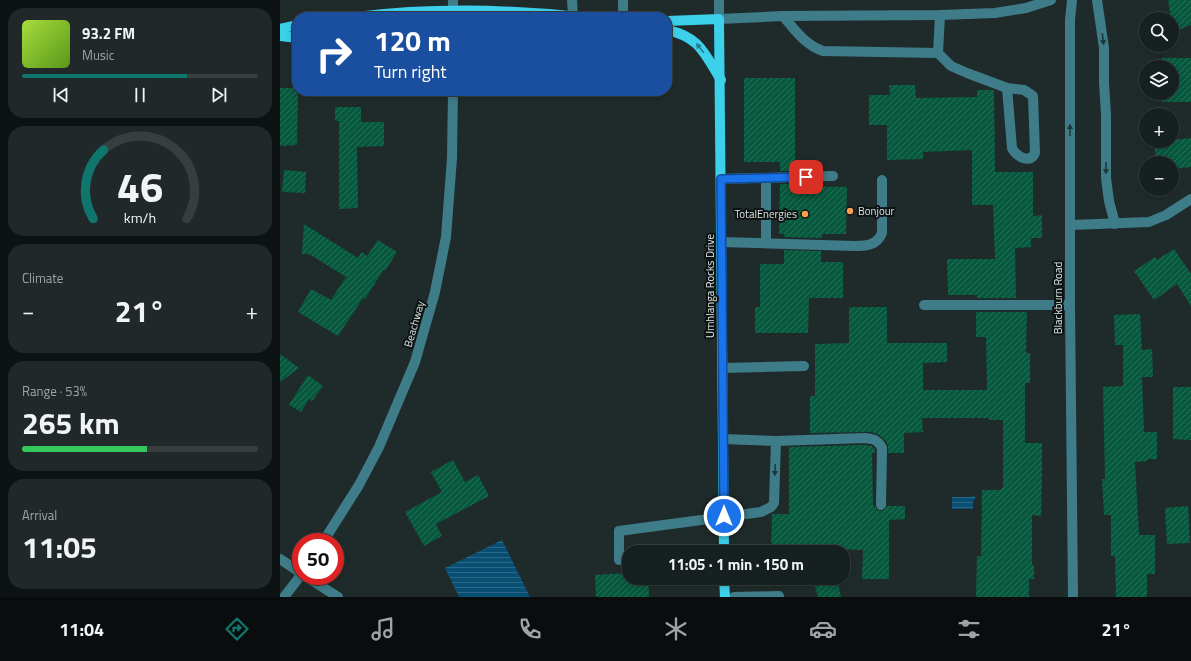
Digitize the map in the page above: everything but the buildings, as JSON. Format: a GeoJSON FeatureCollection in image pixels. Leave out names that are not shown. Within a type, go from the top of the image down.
{"type":"FeatureCollection","features":[{"type":"Feature","properties":{"kind":"main road"},"geometry":{"type":"LineString","coordinates":[[417,12],[453,9],[525,12]]}},
{"type":"Feature","properties":{"kind":"main road"},"geometry":{"type":"LineString","coordinates":[[672,22],[719,19]]}},
{"type":"Feature","properties":{"kind":"main road","name":"Umhlanga Rocks Drive"},"geometry":{"type":"LineString","coordinates":[[719,19],[721,80],[724,545]]}},
{"type":"Feature","properties":{"kind":"main road"},"geometry":{"type":"LineString","coordinates":[[280,28],[292,26]]}},
{"type":"Feature","properties":{"kind":"main road"},"geometry":{"type":"LineString","coordinates":[[672,31],[680,33],[693,40],[703,52],[721,80]]}},
{"type":"Feature","properties":{"kind":"main road"},"geometry":{"type":"LineString","coordinates":[[280,36],[292,37]]}},
{"type":"Feature","properties":{"kind":"main road"},"geometry":{"type":"LineString","coordinates":[[724,585],[725,597]]}},
{"type":"Feature","properties":{"kind":"street"},"geometry":{"type":"LineString","coordinates":[[572,0],[575,12]]}},
{"type":"Feature","properties":{"kind":"street"},"geometry":{"type":"LineString","coordinates":[[622,12],[623,0]]}},
{"type":"Feature","properties":{"kind":"street"},"geometry":{"type":"LineString","coordinates":[[719,0],[719,19],[783,16],[940,15],[995,13],[1026,8],[1051,0]]}},
{"type":"Feature","properties":{"kind":"street","name":"Blackburn Road"},"geometry":{"type":"LineString","coordinates":[[1072,0],[1070,20],[1070,305],[1073,597]]}},
{"type":"Feature","properties":{"kind":"street"},"geometry":{"type":"LineString","coordinates":[[1097,0],[1104,48],[1106,178],[1109,201],[1115,224]]}},
{"type":"Feature","properties":{"kind":"street"},"geometry":{"type":"LineString","coordinates":[[938,53],[940,15]]}},
{"type":"Feature","properties":{"kind":"street"},"geometry":{"type":"LineString","coordinates":[[783,16],[800,37],[814,48],[823,51],[938,53],[951,66],[983,80],[1007,88],[1024,90],[1033,96],[1034,99],[1035,153],[1034,156],[1030,158],[1022,158],[1014,152],[1012,148],[1007,88]]}},
{"type":"Feature","properties":{"kind":"street","name":"Beachway"},"geometry":{"type":"LineString","coordinates":[[329,533],[359,485],[379,448],[415,362],[420,346],[435,292],[446,237],[452,158],[453,96]]}},
{"type":"Feature","properties":{"kind":"street"},"geometry":{"type":"LineString","coordinates":[[721,179],[833,176]]}},
{"type":"Feature","properties":{"kind":"street"},"geometry":{"type":"LineString","coordinates":[[766,178],[766,242]]}},
{"type":"Feature","properties":{"kind":"street"},"geometry":{"type":"LineString","coordinates":[[722,242],[766,242],[855,246],[865,246],[874,243],[882,233],[882,180]]}},
{"type":"Feature","properties":{"kind":"street"},"geometry":{"type":"LineString","coordinates":[[1070,225],[1149,222],[1166,215],[1191,199]]}},
{"type":"Feature","properties":{"kind":"street"},"geometry":{"type":"LineString","coordinates":[[924,304],[1070,305]]}},
{"type":"Feature","properties":{"kind":"street"},"geometry":{"type":"LineString","coordinates":[[723,368],[804,366]]}},
{"type":"Feature","properties":{"kind":"street"},"geometry":{"type":"LineString","coordinates":[[723,439],[776,442],[865,438],[874,439],[879,442],[882,448],[881,505]]}},
{"type":"Feature","properties":{"kind":"street"},"geometry":{"type":"LineString","coordinates":[[619,560],[619,531],[761,512],[771,507],[774,503],[776,442]]}},
{"type":"Feature","properties":{"kind":"street"},"geometry":{"type":"LineString","coordinates":[[280,559],[292,568]]}},
{"type":"Feature","properties":{"kind":"street"},"geometry":{"type":"LineString","coordinates":[[284,597],[293,585]]}},
{"type":"Feature","properties":{"kind":"street"},"geometry":{"type":"LineString","coordinates":[[319,585],[338,597]]}},
{"type":"Feature","properties":{"kind":"street"},"geometry":{"type":"LineString","coordinates":[[734,597],[779,596]]}},
{"type":"Feature","properties":{"kind":"water"},"geometry":{"type":"Polygon","coordinates":[[[973,495],[976,498],[973,501],[973,509],[952,509],[952,497],[971,497],[973,495]]]}},
{"type":"Feature","properties":{"kind":"water"},"geometry":{"type":"Polygon","coordinates":[[[502,540],[530,597],[459,597],[445,568],[502,540]]]}},
{"type":"Feature","properties":{"kind":"place","name":"Bonjour"},"geometry":{"type":"Point","coordinates":[850,211]}},
{"type":"Feature","properties":{"kind":"place","name":"TotalEnergies"},"geometry":{"type":"Point","coordinates":[805,214]}},
{"type":"Feature","properties":{"kind":"route"},"geometry":{"type":"LineString","coordinates":[[724,516],[721,179],[806,177]]}}]}
